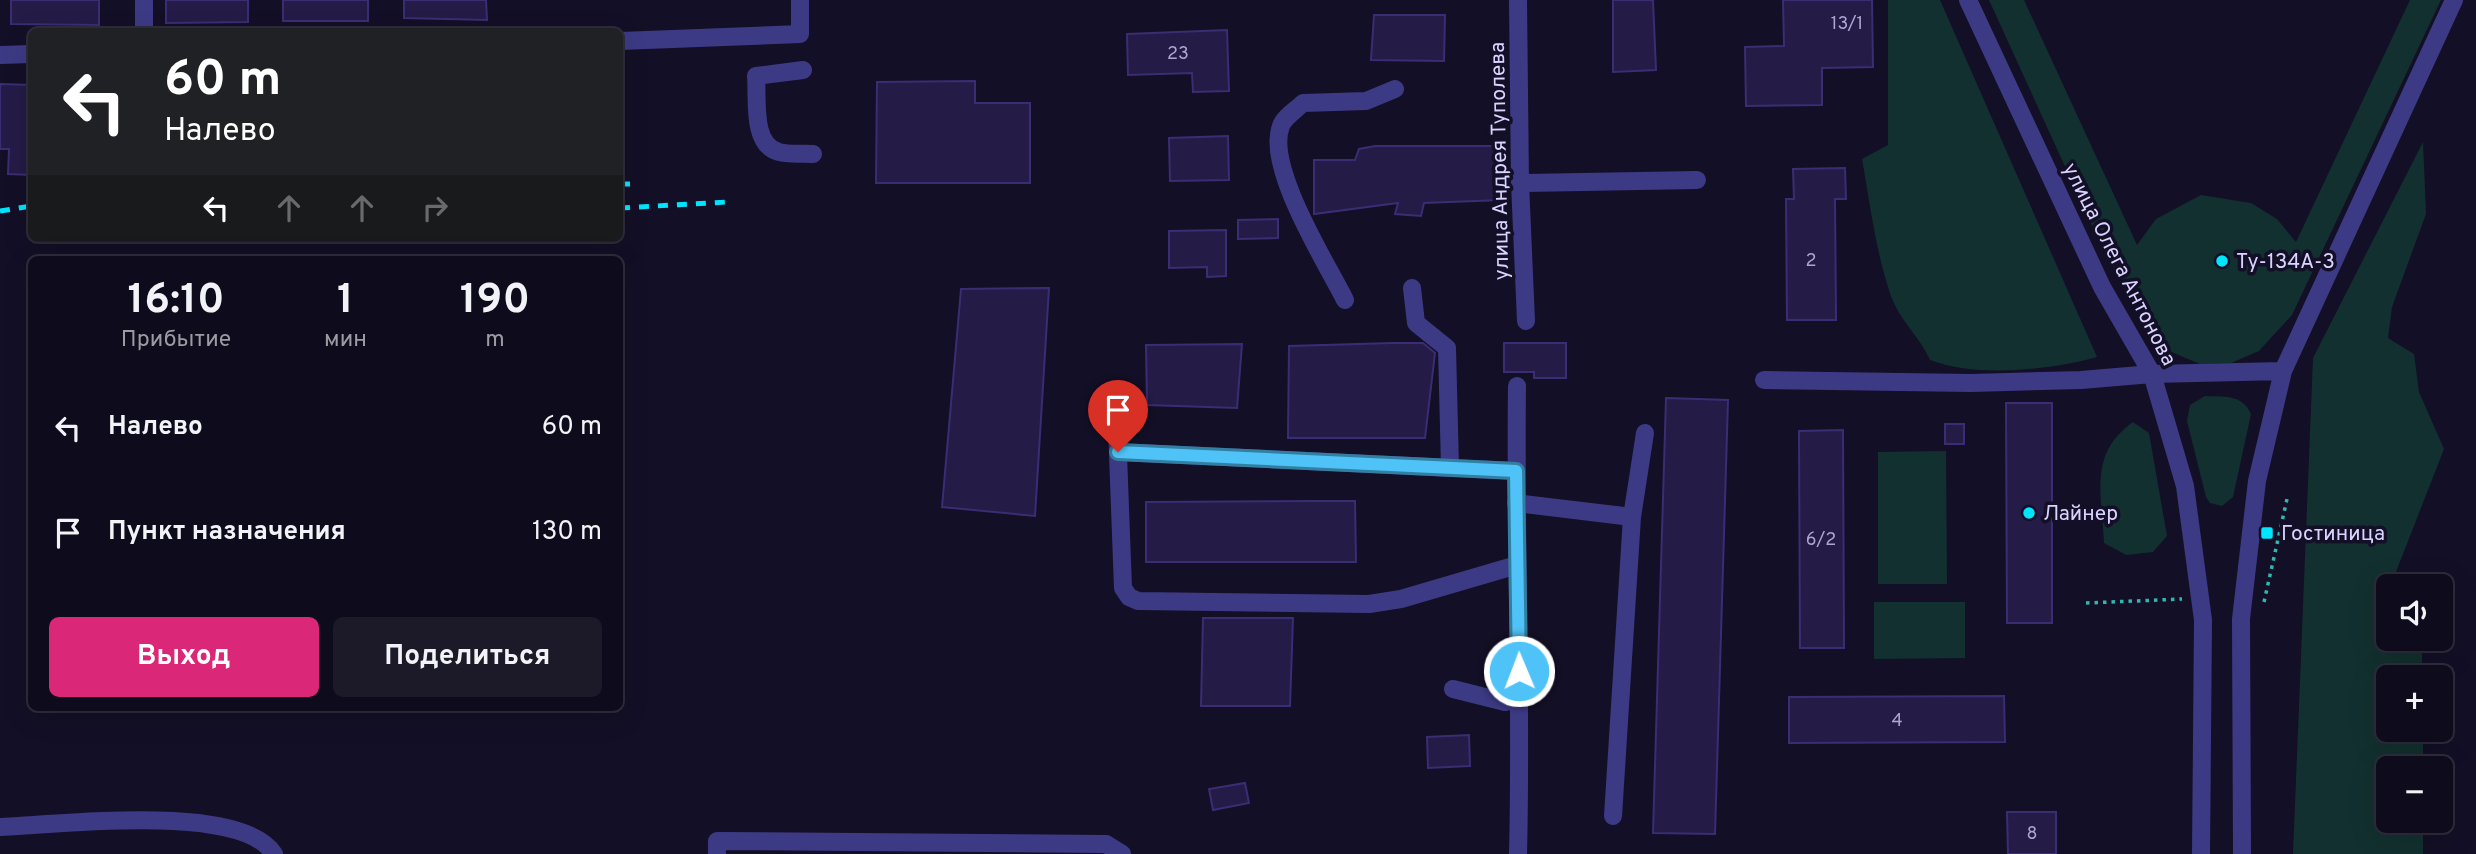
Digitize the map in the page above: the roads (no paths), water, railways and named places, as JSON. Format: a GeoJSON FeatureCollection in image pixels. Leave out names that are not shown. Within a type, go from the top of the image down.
{"type":"FeatureCollection","features":[{"type":"Feature","properties":{"kind":"street"},"geometry":{"type":"LineString","coordinates":[[144,0],[144,28]]}},
{"type":"Feature","properties":{"kind":"street"},"geometry":{"type":"LineString","coordinates":[[623,41],[800,34],[800,0]]}},
{"type":"Feature","properties":{"kind":"street","name":"улица Андрея Туполева"},"geometry":{"type":"LineString","coordinates":[[1518,0],[1525,321]]}},
{"type":"Feature","properties":{"kind":"street","name":"улица Олега Антонова"},"geometry":{"type":"LineString","coordinates":[[1968,0],[2102,287],[2152,374],[2185,486],[2203,620],[2201,854]]}},
{"type":"Feature","properties":{"kind":"street"},"geometry":{"type":"LineString","coordinates":[[2242,854],[2241,619],[2257,481],[2283,371],[2454,0]]}},
{"type":"Feature","properties":{"kind":"street"},"geometry":{"type":"LineString","coordinates":[[0,55],[28,54]]}},
{"type":"Feature","properties":{"kind":"street"},"geometry":{"type":"LineString","coordinates":[[803,70],[756,75],[760,134],[768,146],[779,152],[813,154]]}},
{"type":"Feature","properties":{"kind":"street"},"geometry":{"type":"LineString","coordinates":[[1345,300],[1297,206],[1276,155],[1281,124],[1303,103],[1366,101],[1395,89]]}},
{"type":"Feature","properties":{"kind":"street"},"geometry":{"type":"LineString","coordinates":[[1520,183],[1696,180]]}},
{"type":"Feature","properties":{"kind":"street"},"geometry":{"type":"LineString","coordinates":[[1412,288],[1416,323],[1447,348],[1450,468]]}},
{"type":"Feature","properties":{"kind":"street"},"geometry":{"type":"LineString","coordinates":[[1764,380],[1970,383],[2283,371]]}},
{"type":"Feature","properties":{"kind":"street"},"geometry":{"type":"LineString","coordinates":[[1517,386],[1516,503],[1520,698],[1518,854]]}},
{"type":"Feature","properties":{"kind":"street"},"geometry":{"type":"LineString","coordinates":[[1116,401],[1123,588],[1129,597],[1138,601],[1369,604],[1401,599],[1517,565]]}},
{"type":"Feature","properties":{"kind":"street"},"geometry":{"type":"LineString","coordinates":[[1613,816],[1632,517],[1645,433]]}},
{"type":"Feature","properties":{"kind":"street"},"geometry":{"type":"LineString","coordinates":[[1118,452],[1516,471]]}},
{"type":"Feature","properties":{"kind":"street"},"geometry":{"type":"LineString","coordinates":[[1516,503],[1632,517]]}},
{"type":"Feature","properties":{"kind":"street"},"geometry":{"type":"LineString","coordinates":[[1453,689],[1505,702],[1520,698]]}},
{"type":"Feature","properties":{"kind":"street"},"geometry":{"type":"LineString","coordinates":[[0,827],[186,820],[246,833],[268,846],[274,854]]}},
{"type":"Feature","properties":{"kind":"street"},"geometry":{"type":"LineString","coordinates":[[717,854],[717,841],[1106,844],[1122,854]]}},
{"type":"Feature","properties":{"kind":"railway"},"geometry":{"type":"LineString","coordinates":[[623,184],[634,184]]}},
{"type":"Feature","properties":{"kind":"railway"},"geometry":{"type":"LineString","coordinates":[[623,208],[727,202]]}},
{"type":"Feature","properties":{"kind":"railway"},"geometry":{"type":"LineString","coordinates":[[0,211],[28,207]]}},
{"type":"Feature","properties":{"kind":"place","name":"Ту-134А-3"},"geometry":{"type":"Point","coordinates":[2222,261]}},
{"type":"Feature","properties":{"kind":"place","name":"Лайнер"},"geometry":{"type":"Point","coordinates":[2029,513]}},
{"type":"Feature","properties":{"kind":"place","name":"Гостиница"},"geometry":{"type":"Point","coordinates":[2267,533]}}]}
